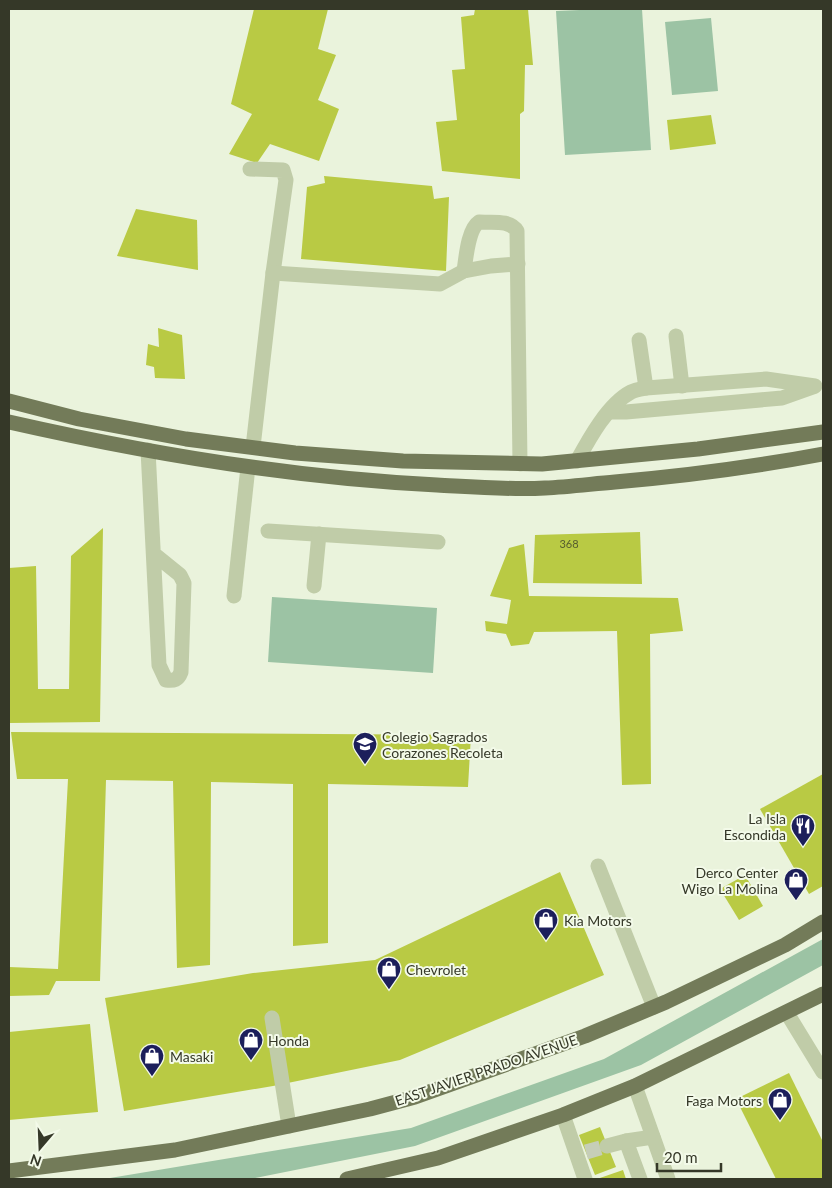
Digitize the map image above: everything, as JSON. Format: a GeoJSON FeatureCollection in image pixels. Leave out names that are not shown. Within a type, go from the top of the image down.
{"type":"FeatureCollection","features":[{"type":"Feature","properties":{"kind":"main road"},"geometry":{"type":"LineString","coordinates":[[9,401],[78,419],[186,439],[295,452],[403,461],[520,464],[577,461],[698,450],[823,432]]}},
{"type":"Feature","properties":{"kind":"main road"},"geometry":{"type":"LineString","coordinates":[[9,422],[86,440],[248,466],[328,477],[394,483],[544,488],[669,477],[823,454]]}},
{"type":"Feature","properties":{"kind":"main road","name":"EAST JAVIER PRADO AVENUE"},"geometry":{"type":"LineString","coordinates":[[9,1171],[175,1150],[415,1097],[585,1036],[654,1007],[785,945],[823,922]]}},
{"type":"Feature","properties":{"kind":"main road"},"geometry":{"type":"LineString","coordinates":[[347,1179],[438,1158],[563,1115],[635,1086],[823,994]]}},
{"type":"Feature","properties":{"kind":"street"},"geometry":{"type":"LineString","coordinates":[[250,169],[284,170],[286,180],[253,447]]}},
{"type":"Feature","properties":{"kind":"street"},"geometry":{"type":"LineString","coordinates":[[464,271],[472,229],[479,222],[514,226],[517,231],[518,264],[520,464]]}},
{"type":"Feature","properties":{"kind":"street"},"geometry":{"type":"LineString","coordinates":[[273,273],[440,284],[464,271],[518,264]]}},
{"type":"Feature","properties":{"kind":"street"},"geometry":{"type":"LineString","coordinates":[[676,336],[682,386]]}},
{"type":"Feature","properties":{"kind":"street"},"geometry":{"type":"LineString","coordinates":[[639,340],[646,388]]}},
{"type":"Feature","properties":{"kind":"street"},"geometry":{"type":"LineString","coordinates":[[577,461],[593,430],[616,403],[631,392],[646,388],[766,379],[819,385]]}},
{"type":"Feature","properties":{"kind":"street"},"geometry":{"type":"LineString","coordinates":[[610,412],[782,398],[819,385]]}},
{"type":"Feature","properties":{"kind":"street"},"geometry":{"type":"LineString","coordinates":[[148,450],[159,666],[166,680],[175,680],[179,678],[181,672],[184,583],[180,575],[154,554]]}},
{"type":"Feature","properties":{"kind":"street"},"geometry":{"type":"LineString","coordinates":[[234,596],[248,466]]}},
{"type":"Feature","properties":{"kind":"street"},"geometry":{"type":"LineString","coordinates":[[268,531],[438,542]]}},
{"type":"Feature","properties":{"kind":"street"},"geometry":{"type":"LineString","coordinates":[[314,586],[320,534]]}},
{"type":"Feature","properties":{"kind":"street"},"geometry":{"type":"LineString","coordinates":[[598,866],[654,1007]]}},
{"type":"Feature","properties":{"kind":"street"},"geometry":{"type":"LineString","coordinates":[[787,1013],[823,1072]]}},
{"type":"Feature","properties":{"kind":"street"},"geometry":{"type":"LineString","coordinates":[[272,1018],[289,1126]]}},
{"type":"Feature","properties":{"kind":"street"},"geometry":{"type":"LineString","coordinates":[[635,1086],[668,1179]]}},
{"type":"Feature","properties":{"kind":"street"},"geometry":{"type":"LineString","coordinates":[[563,1115],[581,1154],[584,1179]]}},
{"type":"Feature","properties":{"kind":"street"},"geometry":{"type":"LineString","coordinates":[[608,1146],[653,1137]]}},
{"type":"Feature","properties":{"kind":"street"},"geometry":{"type":"LineString","coordinates":[[626,1141],[640,1179]]}},
{"type":"Feature","properties":{"kind":"green space"},"geometry":{"type":"Polygon","coordinates":[[[642,9],[651,150],[565,155],[556,11],[642,9]]]}},
{"type":"Feature","properties":{"kind":"green space"},"geometry":{"type":"Polygon","coordinates":[[[711,18],[718,91],[672,95],[665,22],[711,18]]]}},
{"type":"Feature","properties":{"kind":"green space"},"geometry":{"type":"Polygon","coordinates":[[[272,597],[437,608],[433,673],[268,662],[272,597]]]}},
{"type":"Feature","properties":{"kind":"green space"},"geometry":{"type":"Polygon","coordinates":[[[823,939],[823,965],[641,1065],[415,1146],[250,1179],[104,1179],[411,1128],[604,1059],[823,939]]]}},
{"type":"Feature","properties":{"kind":"building"},"geometry":{"type":"Polygon","coordinates":[[[254,9],[328,9],[318,49],[336,55],[318,100],[339,109],[319,161],[270,144],[257,163],[229,154],[252,114],[231,104],[254,9]]]}},
{"type":"Feature","properties":{"kind":"building"},"geometry":{"type":"Polygon","coordinates":[[[475,9],[528,9],[533,65],[525,65],[524,111],[520,114],[520,179],[442,171],[436,122],[457,120],[452,70],[465,69],[461,17],[474,15],[475,9]]]}},
{"type":"Feature","properties":{"kind":"building"},"geometry":{"type":"Polygon","coordinates":[[[711,115],[716,144],[670,150],[667,120],[711,115]]]}},
{"type":"Feature","properties":{"kind":"building"},"geometry":{"type":"Polygon","coordinates":[[[324,176],[432,186],[434,199],[449,197],[446,271],[301,259],[307,187],[325,183],[324,176]]]}},
{"type":"Feature","properties":{"kind":"building"},"geometry":{"type":"Polygon","coordinates":[[[136,209],[197,220],[198,270],[117,256],[136,209]]]}},
{"type":"Feature","properties":{"kind":"building"},"geometry":{"type":"Polygon","coordinates":[[[158,328],[182,335],[185,379],[155,378],[154,367],[146,365],[148,344],[159,347],[158,328]]]}},
{"type":"Feature","properties":{"kind":"building"},"geometry":{"type":"Polygon","coordinates":[[[103,528],[100,722],[9,723],[9,568],[36,566],[38,689],[69,689],[71,556],[103,528]]]}},
{"type":"Feature","properties":{"kind":"building"},"geometry":{"type":"Polygon","coordinates":[[[640,532],[642,584],[533,583],[535,535],[640,532]]]}},
{"type":"Feature","properties":{"kind":"building"},"geometry":{"type":"Polygon","coordinates":[[[524,544],[529,596],[678,598],[683,631],[650,634],[651,784],[622,785],[617,631],[534,632],[529,644],[511,646],[506,634],[486,631],[485,621],[507,624],[511,600],[490,596],[509,548],[524,544]]]}},
{"type":"Feature","properties":{"kind":"building"},"geometry":{"type":"Polygon","coordinates":[[[11,732],[471,735],[468,787],[328,784],[328,943],[293,946],[293,784],[211,782],[210,965],[177,968],[173,781],[106,780],[100,981],[56,981],[49,995],[9,996],[9,967],[58,969],[68,779],[17,779],[11,732]]]}},
{"type":"Feature","properties":{"kind":"building","name":"La Isla Escondida"},"geometry":{"type":"Polygon","coordinates":[[[823,774],[823,886],[809,894],[760,809],[823,774]]]}},
{"type":"Feature","properties":{"kind":"building"},"geometry":{"type":"Polygon","coordinates":[[[560,872],[604,975],[400,1060],[273,1086],[124,1111],[105,998],[253,973],[375,960],[560,872]]]}},
{"type":"Feature","properties":{"kind":"building"},"geometry":{"type":"Polygon","coordinates":[[[745,875],[763,906],[739,920],[720,889],[745,875]]]}},
{"type":"Feature","properties":{"kind":"building"},"geometry":{"type":"Polygon","coordinates":[[[90,1024],[98,1112],[9,1120],[9,1032],[90,1024]]]}},
{"type":"Feature","properties":{"kind":"building","name":"Faga Motors"},"geometry":{"type":"Polygon","coordinates":[[[789,1073],[823,1142],[823,1179],[776,1179],[736,1099],[789,1073]]]}},
{"type":"Feature","properties":{"kind":"building"},"geometry":{"type":"Polygon","coordinates":[[[600,1127],[616,1167],[595,1175],[579,1135],[600,1127]]]}},
{"type":"Feature","properties":{"kind":"building"},"geometry":{"type":"Polygon","coordinates":[[[623,1170],[626,1179],[597,1179],[623,1170]]]}},
{"type":"Feature","properties":{"kind":"tunnel"},"geometry":{"type":"LineString","coordinates":[[586,1152],[607,1146]]}},
{"type":"Feature","properties":{"kind":"place","name":"Colegio Sagrados Corazones Recoleta"},"geometry":{"type":"Point","coordinates":[365,765]}},
{"type":"Feature","properties":{"kind":"place","name":"La Isla Escondida"},"geometry":{"type":"Point","coordinates":[803,847]}},
{"type":"Feature","properties":{"kind":"place","name":"Derco Center Wigo La Molina"},"geometry":{"type":"Point","coordinates":[796,901]}},
{"type":"Feature","properties":{"kind":"place","name":"Kia Motors"},"geometry":{"type":"Point","coordinates":[546,941]}},
{"type":"Feature","properties":{"kind":"place","name":"Chevrolet"},"geometry":{"type":"Point","coordinates":[389,990]}},
{"type":"Feature","properties":{"kind":"place","name":"Honda"},"geometry":{"type":"Point","coordinates":[251,1061]}},
{"type":"Feature","properties":{"kind":"place","name":"Masaki"},"geometry":{"type":"Point","coordinates":[152,1077]}},
{"type":"Feature","properties":{"kind":"place","name":"Faga Motors"},"geometry":{"type":"Point","coordinates":[780,1121]}}]}
